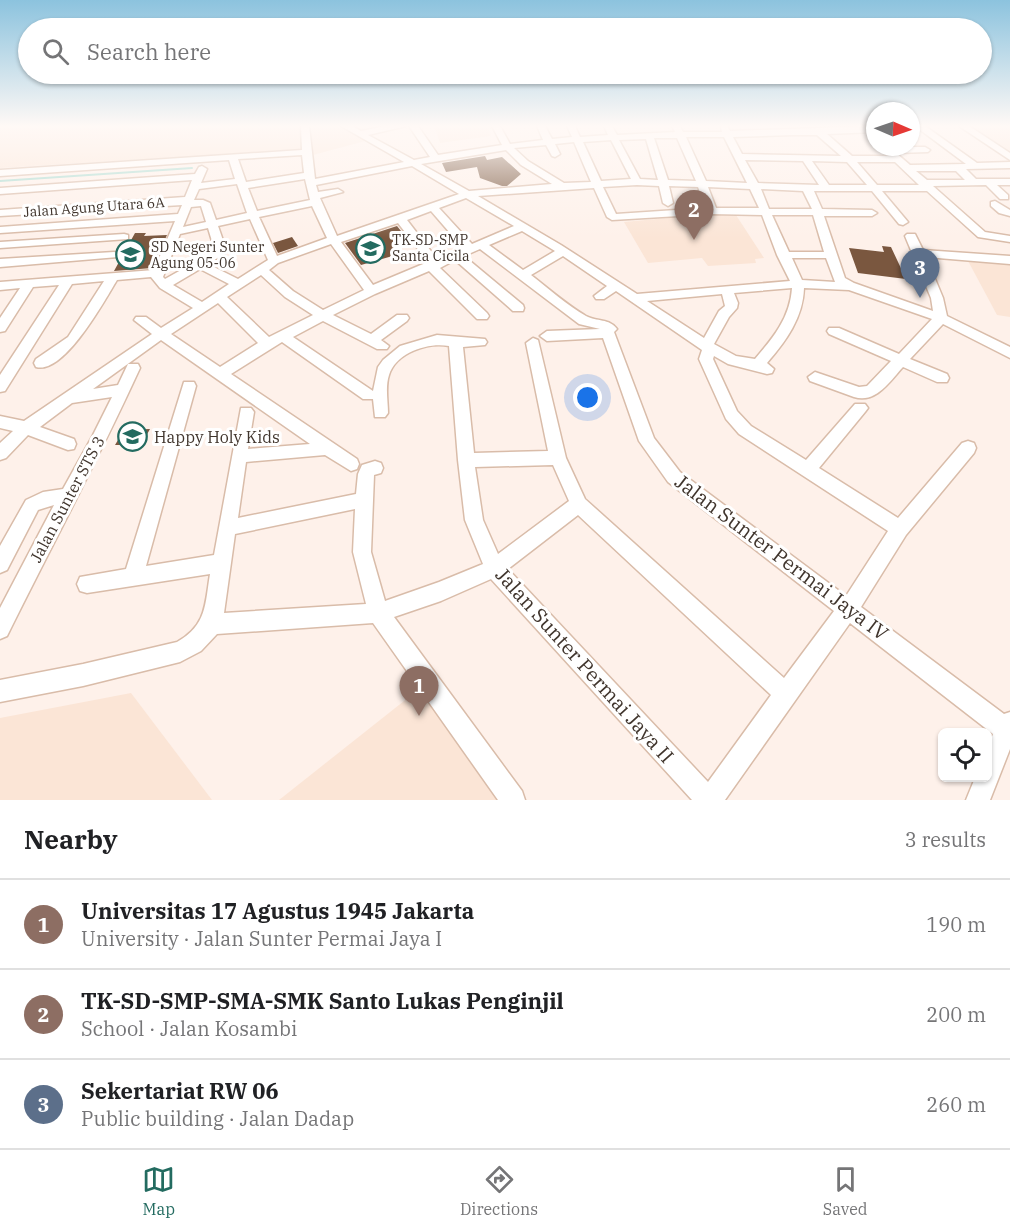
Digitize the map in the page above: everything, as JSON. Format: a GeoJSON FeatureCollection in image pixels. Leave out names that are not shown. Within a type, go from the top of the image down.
{"type":"FeatureCollection","features":[{"type":"Feature","properties":{"kind":"street"},"geometry":{"type":"LineString","coordinates":[[0,173],[152,163]]}},
{"type":"Feature","properties":{"kind":"street"},"geometry":{"type":"LineString","coordinates":[[161,279],[180,217],[204,163]]}},
{"type":"Feature","properties":{"kind":"street"},"geometry":{"type":"LineString","coordinates":[[235,163],[253,215],[274,261]]}},
{"type":"Feature","properties":{"kind":"street"},"geometry":{"type":"LineString","coordinates":[[263,163],[266,182]]}},
{"type":"Feature","properties":{"kind":"street"},"geometry":{"type":"LineString","coordinates":[[266,163],[309,168],[415,164],[469,194],[617,285],[707,349],[733,360],[762,367],[789,329],[799,301],[798,284],[742,163]]}},
{"type":"Feature","properties":{"kind":"street"},"geometry":{"type":"LineString","coordinates":[[309,163],[314,199],[335,240],[371,291]]}},
{"type":"Feature","properties":{"kind":"street"},"geometry":{"type":"LineString","coordinates":[[524,163],[563,187]]}},
{"type":"Feature","properties":{"kind":"street"},"geometry":{"type":"LineString","coordinates":[[587,163],[612,217],[712,211],[872,213]]}},
{"type":"Feature","properties":{"kind":"street"},"geometry":{"type":"LineString","coordinates":[[627,163],[637,182]]}},
{"type":"Feature","properties":{"kind":"street"},"geometry":{"type":"LineString","coordinates":[[659,163],[668,202]]}},
{"type":"Feature","properties":{"kind":"street"},"geometry":{"type":"LineString","coordinates":[[692,163],[712,211]]}},
{"type":"Feature","properties":{"kind":"street"},"geometry":{"type":"LineString","coordinates":[[809,163],[826,188]]}},
{"type":"Feature","properties":{"kind":"street"},"geometry":{"type":"LineString","coordinates":[[854,163],[903,222]]}},
{"type":"Feature","properties":{"kind":"street"},"geometry":{"type":"LineString","coordinates":[[902,163],[987,237],[1010,239]]}},
{"type":"Feature","properties":{"kind":"street"},"geometry":{"type":"LineString","coordinates":[[971,163],[982,171],[1003,211],[1010,213]]}},
{"type":"Feature","properties":{"kind":"street"},"geometry":{"type":"LineString","coordinates":[[294,165],[309,168]]}},
{"type":"Feature","properties":{"kind":"street"},"geometry":{"type":"LineString","coordinates":[[0,453],[26,428],[65,399],[160,334],[274,261],[469,194],[637,182],[875,188],[973,182],[982,171],[1010,165]]}},
{"type":"Feature","properties":{"kind":"street"},"geometry":{"type":"LineString","coordinates":[[0,191],[65,186],[196,182],[241,184],[266,182],[309,168]]}},
{"type":"Feature","properties":{"kind":"street"},"geometry":{"type":"LineString","coordinates":[[908,168],[958,168],[982,171],[1010,182]]}},
{"type":"Feature","properties":{"kind":"street"},"geometry":{"type":"LineString","coordinates":[[958,168],[973,182]]}},
{"type":"Feature","properties":{"kind":"street"},"geometry":{"type":"LineString","coordinates":[[45,210],[65,186]]}},
{"type":"Feature","properties":{"kind":"street"},"geometry":{"type":"LineString","coordinates":[[807,188],[818,213],[837,275],[850,286]]}},
{"type":"Feature","properties":{"kind":"street"},"geometry":{"type":"LineString","coordinates":[[175,232],[253,215],[339,192]]}},
{"type":"Feature","properties":{"kind":"street"},"geometry":{"type":"LineString","coordinates":[[0,286],[108,277],[161,279],[200,265],[221,253],[205,204],[187,202]]}},
{"type":"Feature","properties":{"kind":"street","name":"Jalan Agung Utara 6A"},"geometry":{"type":"LineString","coordinates":[[0,213],[187,202]]}},
{"type":"Feature","properties":{"kind":"street"},"geometry":{"type":"LineString","coordinates":[[432,206],[477,247],[523,275],[585,322],[609,326],[608,333],[540,339],[558,458],[579,504],[785,694]]}},
{"type":"Feature","properties":{"kind":"street"},"geometry":{"type":"LineString","coordinates":[[0,230],[180,217]]}},
{"type":"Feature","properties":{"kind":"street"},"geometry":{"type":"LineString","coordinates":[[399,217],[434,266],[482,316]]}},
{"type":"Feature","properties":{"kind":"street"},"geometry":{"type":"LineString","coordinates":[[41,363],[74,340],[108,277],[114,255],[132,221]]}},
{"type":"Feature","properties":{"kind":"street"},"geometry":{"type":"LineString","coordinates":[[219,375],[267,344],[371,291],[522,227]]}},
{"type":"Feature","properties":{"kind":"street"},"geometry":{"type":"LineString","coordinates":[[911,236],[937,298],[942,318]]}},
{"type":"Feature","properties":{"kind":"street"},"geometry":{"type":"LineString","coordinates":[[0,245],[124,237]]}},
{"type":"Feature","properties":{"kind":"street"},"geometry":{"type":"LineString","coordinates":[[523,275],[563,251]]}},
{"type":"Feature","properties":{"kind":"street"},"geometry":{"type":"LineString","coordinates":[[919,253],[1010,260]]}},
{"type":"Feature","properties":{"kind":"street"},"geometry":{"type":"LineString","coordinates":[[0,263],[114,255]]}},
{"type":"Feature","properties":{"kind":"street"},"geometry":{"type":"LineString","coordinates":[[457,255],[518,308]]}},
{"type":"Feature","properties":{"kind":"street"},"geometry":{"type":"LineString","coordinates":[[783,255],[830,255]]}},
{"type":"Feature","properties":{"kind":"street"},"geometry":{"type":"LineString","coordinates":[[200,265],[238,284]]}},
{"type":"Feature","properties":{"kind":"street"},"geometry":{"type":"LineString","coordinates":[[261,270],[289,294],[322,315],[377,343],[402,318]]}},
{"type":"Feature","properties":{"kind":"street"},"geometry":{"type":"LineString","coordinates":[[161,279],[201,307]]}},
{"type":"Feature","properties":{"kind":"street"},"geometry":{"type":"LineString","coordinates":[[0,387],[68,280]]}},
{"type":"Feature","properties":{"kind":"street"},"geometry":{"type":"LineString","coordinates":[[0,328],[30,283]]}},
{"type":"Feature","properties":{"kind":"street"},"geometry":{"type":"LineString","coordinates":[[634,298],[798,284],[850,286],[942,318],[1010,353]]}},
{"type":"Feature","properties":{"kind":"street"},"geometry":{"type":"LineString","coordinates":[[600,296],[617,285]]}},
{"type":"Feature","properties":{"kind":"street"},"geometry":{"type":"LineString","coordinates":[[726,290],[732,303],[731,308],[724,314],[707,349],[706,359],[731,415],[756,439],[900,529]]}},
{"type":"Feature","properties":{"kind":"street"},"geometry":{"type":"LineString","coordinates":[[219,296],[267,344]]}},
{"type":"Feature","properties":{"kind":"street"},"geometry":{"type":"LineString","coordinates":[[815,377],[859,393],[872,391],[900,359],[942,318]]}},
{"type":"Feature","properties":{"kind":"street"},"geometry":{"type":"LineString","coordinates":[[141,320],[351,464]]}},
{"type":"Feature","properties":{"kind":"street"},"geometry":{"type":"LineString","coordinates":[[834,331],[942,378]]}},
{"type":"Feature","properties":{"kind":"street","name":"Jalan Sunter Permai Jaya IV"},"geometry":{"type":"LineString","coordinates":[[608,333],[647,441],[674,477],[1008,725]]}},
{"type":"Feature","properties":{"kind":"street"},"geometry":{"type":"LineString","coordinates":[[282,336],[368,395]]}},
{"type":"Feature","properties":{"kind":"street"},"geometry":{"type":"LineString","coordinates":[[380,413],[381,376],[396,355],[423,342],[480,342]]}},
{"type":"Feature","properties":{"kind":"street","name":"Jalan Sunter Permai Jaya II"},"geometry":{"type":"LineString","coordinates":[[456,343],[466,460],[474,520],[495,568],[709,800]]}},
{"type":"Feature","properties":{"kind":"street","name":"Jalan Sunter STS 3"},"geometry":{"type":"LineString","coordinates":[[0,629],[133,368]]}},
{"type":"Feature","properties":{"kind":"street"},"geometry":{"type":"LineString","coordinates":[[133,577],[189,386]]}},
{"type":"Feature","properties":{"kind":"street"},"geometry":{"type":"LineString","coordinates":[[65,399],[124,389]]}},
{"type":"Feature","properties":{"kind":"street"},"geometry":{"type":"LineString","coordinates":[[807,471],[860,408]]}},
{"type":"Feature","properties":{"kind":"street"},"geometry":{"type":"LineString","coordinates":[[0,691],[83,675],[180,652],[194,644],[212,624],[246,412]]}},
{"type":"Feature","properties":{"kind":"street"},"geometry":{"type":"LineString","coordinates":[[0,422],[26,428],[68,444]]}},
{"type":"Feature","properties":{"kind":"street"},"geometry":{"type":"LineString","coordinates":[[709,800],[849,608],[900,529],[968,448]]}},
{"type":"Feature","properties":{"kind":"street"},"geometry":{"type":"LineString","coordinates":[[240,456],[321,450]]}},
{"type":"Feature","properties":{"kind":"street"},"geometry":{"type":"LineString","coordinates":[[466,460],[558,458]]}},
{"type":"Feature","properties":{"kind":"street"},"geometry":{"type":"LineString","coordinates":[[375,468],[368,470],[366,474],[362,552],[378,613],[513,800]]}},
{"type":"Feature","properties":{"kind":"street"},"geometry":{"type":"LineString","coordinates":[[0,564],[32,505],[43,500],[68,495]]}},
{"type":"Feature","properties":{"kind":"street"},"geometry":{"type":"LineString","coordinates":[[227,528],[364,500]]}},
{"type":"Feature","properties":{"kind":"street"},"geometry":{"type":"LineString","coordinates":[[212,624],[378,613],[441,591],[495,568],[579,504]]}},
{"type":"Feature","properties":{"kind":"street"},"geometry":{"type":"LineString","coordinates":[[87,584],[222,563]]}},
{"type":"Feature","properties":{"kind":"street"},"geometry":{"type":"LineString","coordinates":[[992,764],[1008,725]]}},
{"type":"Feature","properties":{"kind":"street"},"geometry":{"type":"LineString","coordinates":[[978,800],[985,782]]}},
{"type":"Feature","properties":{"kind":"shaded area"},"geometry":{"type":"Polygon","coordinates":[[[0,163],[76,163],[0,168],[0,163]]]}},
{"type":"Feature","properties":{"kind":"shaded area"},"geometry":{"type":"Polygon","coordinates":[[[734,212],[764,258],[755,259],[756,263],[708,266],[702,258],[648,263],[624,222],[734,212]]]}},
{"type":"Feature","properties":{"kind":"shaded area"},"geometry":{"type":"Polygon","coordinates":[[[967,259],[1010,262],[1010,317],[997,315],[967,259]]]}},
{"type":"Feature","properties":{"kind":"shaded area"},"geometry":{"type":"Polygon","coordinates":[[[428,682],[513,800],[279,800],[428,682]]]}},
{"type":"Feature","properties":{"kind":"shaded area"},"geometry":{"type":"Polygon","coordinates":[[[131,693],[212,800],[0,800],[0,718],[131,693]]]}},
{"type":"Feature","properties":{"kind":"building"},"geometry":{"type":"Polygon","coordinates":[[[442,163],[509,163],[521,174],[507,186],[502,186],[480,178],[477,167],[446,172],[442,163]]]}},
{"type":"Feature","properties":{"kind":"building","name":"TK-SD-SMP Santa Cicila"},"geometry":{"type":"Polygon","coordinates":[[[397,226],[401,231],[393,234],[403,253],[361,265],[345,243],[397,226]]]}},
{"type":"Feature","properties":{"kind":"building","name":"SD Negeri Sunter Agung 05-06"},"geometry":{"type":"Polygon","coordinates":[[[135,233],[146,233],[144,236],[167,235],[152,268],[114,271],[135,233]]]}},
{"type":"Feature","properties":{"kind":"building"},"geometry":{"type":"Polygon","coordinates":[[[292,237],[298,246],[278,253],[273,243],[292,237]]]}},
{"type":"Feature","properties":{"kind":"building"},"geometry":{"type":"Polygon","coordinates":[[[882,246],[891,247],[906,279],[858,273],[849,248],[884,252],[882,246]]]}},
{"type":"Feature","properties":{"kind":"building","name":"Happy Holy Kids"},"geometry":{"type":"Polygon","coordinates":[[[150,429],[141,445],[115,445],[124,430],[150,429]]]}},
{"type":"Feature","properties":{"kind":"waterway"},"geometry":{"type":"LineString","coordinates":[[0,181],[192,168]]}},
{"type":"Feature","properties":{"kind":"place","name":"TK-SD-SMP-SMA-SMK Santo Lukas Penginjil"},"geometry":{"type":"Point","coordinates":[694,240]}},
{"type":"Feature","properties":{"kind":"place","name":"TK-SD-SMP Santa Cicila"},"geometry":{"type":"Point","coordinates":[371,248]}},
{"type":"Feature","properties":{"kind":"place","name":"SD Negeri Sunter Agung 05-06"},"geometry":{"type":"Point","coordinates":[130,255]}},
{"type":"Feature","properties":{"kind":"place","name":"Sekertariat RW 06"},"geometry":{"type":"Point","coordinates":[920,298]}},
{"type":"Feature","properties":{"kind":"place","name":"Happy Holy Kids"},"geometry":{"type":"Point","coordinates":[133,437]}},
{"type":"Feature","properties":{"kind":"place","name":"Universitas 17 Agustus 1945 Jakarta"},"geometry":{"type":"Point","coordinates":[419,716]}}]}
